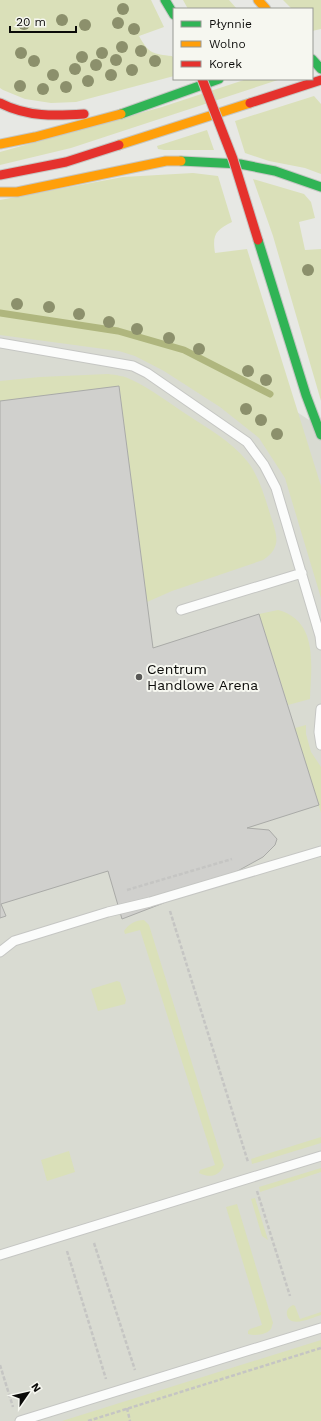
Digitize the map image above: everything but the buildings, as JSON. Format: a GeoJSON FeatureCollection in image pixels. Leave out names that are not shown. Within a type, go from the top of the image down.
{"type":"FeatureCollection","features":[{"type":"Feature","properties":{"kind":"main road"},"geometry":{"type":"LineString","coordinates":[[165,0],[173,13]]}},
{"type":"Feature","properties":{"kind":"main road"},"geometry":{"type":"LineString","coordinates":[[258,0],[265,8]]}},
{"type":"Feature","properties":{"kind":"main road"},"geometry":{"type":"LineString","coordinates":[[313,60],[321,69]]}},
{"type":"Feature","properties":{"kind":"main road"},"geometry":{"type":"LineString","coordinates":[[202,80],[233,160],[306,395],[321,435]]}},
{"type":"Feature","properties":{"kind":"main road"},"geometry":{"type":"LineString","coordinates":[[0,144],[35,137],[117,115],[216,80]]}},
{"type":"Feature","properties":{"kind":"main road"},"geometry":{"type":"LineString","coordinates":[[0,175],[66,162],[321,80]]}},
{"type":"Feature","properties":{"kind":"main road"},"geometry":{"type":"LineString","coordinates":[[122,104],[190,89]]}},
{"type":"Feature","properties":{"kind":"main road"},"geometry":{"type":"LineString","coordinates":[[0,103],[29,114],[54,116],[89,113],[102,110]]}},
{"type":"Feature","properties":{"kind":"main road"},"geometry":{"type":"LineString","coordinates":[[0,192],[16,192],[166,161],[240,164],[275,171],[321,187]]}},
{"type":"Feature","properties":{"kind":"lane"},"geometry":{"type":"LineString","coordinates":[[0,343],[134,366],[147,373],[246,442],[264,465],[276,488],[302,573],[320,636],[321,645]]}},
{"type":"Feature","properties":{"kind":"lane"},"geometry":{"type":"LineString","coordinates":[[181,610],[302,573]]}},
{"type":"Feature","properties":{"kind":"lane"},"geometry":{"type":"LineString","coordinates":[[321,709],[319,732],[321,745]]}},
{"type":"Feature","properties":{"kind":"lane"},"geometry":{"type":"LineString","coordinates":[[0,952],[14,941],[108,912],[150,902],[321,851]]}},
{"type":"Feature","properties":{"kind":"lane"},"geometry":{"type":"LineString","coordinates":[[0,1255],[321,1156]]}},
{"type":"Feature","properties":{"kind":"lane"},"geometry":{"type":"LineString","coordinates":[[18,1418],[321,1328]]}},
{"type":"Feature","properties":{"kind":"path"},"geometry":{"type":"LineString","coordinates":[[122,891],[235,858]]}},
{"type":"Feature","properties":{"kind":"path"},"geometry":{"type":"LineString","coordinates":[[168,905],[248,1163]]}},
{"type":"Feature","properties":{"kind":"path"},"geometry":{"type":"LineString","coordinates":[[256,1188],[290,1296]]}},
{"type":"Feature","properties":{"kind":"path"},"geometry":{"type":"LineString","coordinates":[[94,1243],[136,1371],[130,1373]]}},
{"type":"Feature","properties":{"kind":"path"},"geometry":{"type":"LineString","coordinates":[[67,1251],[106,1381],[112,1379]]}},
{"type":"Feature","properties":{"kind":"path"},"geometry":{"type":"LineString","coordinates":[[88,1421],[321,1348]]}},
{"type":"Feature","properties":{"kind":"path"},"geometry":{"type":"LineString","coordinates":[[0,1365],[18,1418]]}},
{"type":"Feature","properties":{"kind":"path"},"geometry":{"type":"LineString","coordinates":[[125,1402],[130,1421]]}},
{"type":"Feature","properties":{"kind":"shaded area","name":"Centrum Handlowe Arena"},"geometry":{"type":"Polygon","coordinates":[[[0,313],[270,394],[321,428],[321,1421],[0,1421],[0,313]]]}},
{"type":"Feature","properties":{"kind":"green space"},"geometry":{"type":"Polygon","coordinates":[[[0,0],[151,0],[164,27],[139,36],[152,52],[173,58],[173,76],[76,102],[51,103],[25,99],[0,88],[0,0]]]}},
{"type":"Feature","properties":{"kind":"green space"},"geometry":{"type":"Polygon","coordinates":[[[183,0],[229,0],[236,8],[187,8],[183,0]]]}},
{"type":"Feature","properties":{"kind":"green space"},"geometry":{"type":"Polygon","coordinates":[[[283,0],[321,0],[321,29],[313,31],[313,8],[291,8],[283,0]]]}},
{"type":"Feature","properties":{"kind":"green space"},"geometry":{"type":"Polygon","coordinates":[[[244,80],[278,80],[71,148],[0,165],[0,152],[162,107],[244,80]]]}},
{"type":"Feature","properties":{"kind":"green space"},"geometry":{"type":"Polygon","coordinates":[[[314,96],[321,104],[321,174],[305,168],[269,161],[245,153],[235,121],[314,96]]]}},
{"type":"Feature","properties":{"kind":"green space"},"geometry":{"type":"Polygon","coordinates":[[[207,130],[214,150],[158,149],[157,146],[207,130]]]}},
{"type":"Feature","properties":{"kind":"green space"},"geometry":{"type":"Polygon","coordinates":[[[193,173],[218,176],[232,222],[216,233],[214,241],[215,253],[247,249],[321,486],[321,598],[285,478],[259,438],[220,407],[164,371],[135,356],[119,351],[0,335],[0,200],[123,177],[193,173]]]}},
{"type":"Feature","properties":{"kind":"green space"},"geometry":{"type":"Polygon","coordinates":[[[253,179],[304,194],[311,202],[315,218],[299,222],[305,250],[321,249],[321,401],[273,236],[253,179]]]}},
{"type":"Feature","properties":{"kind":"green space"},"geometry":{"type":"Polygon","coordinates":[[[108,374],[126,378],[146,388],[218,435],[241,454],[251,467],[258,480],[275,530],[275,546],[269,555],[263,560],[172,591],[147,602],[119,386],[0,401],[0,381],[40,377],[108,374]]]}},
{"type":"Feature","properties":{"kind":"green space"},"geometry":{"type":"Polygon","coordinates":[[[278,610],[291,616],[300,624],[306,634],[310,646],[310,699],[288,705],[259,614],[278,610]]]}},
{"type":"Feature","properties":{"kind":"green space"},"geometry":{"type":"Polygon","coordinates":[[[306,725],[306,734],[311,752],[321,767],[321,813],[295,728],[306,725]]]}},
{"type":"Feature","properties":{"kind":"green space"},"geometry":{"type":"Polygon","coordinates":[[[144,920],[149,925],[224,1165],[217,1174],[210,1176],[199,1173],[200,1170],[215,1165],[140,930],[125,934],[124,931],[132,923],[144,920]]]}},
{"type":"Feature","properties":{"kind":"green space"},"geometry":{"type":"Polygon","coordinates":[[[117,981],[120,982],[126,1000],[125,1004],[98,1011],[91,989],[117,981]]]}},
{"type":"Feature","properties":{"kind":"green space"},"geometry":{"type":"Polygon","coordinates":[[[321,1137],[321,1143],[252,1164],[251,1159],[321,1137]]]}},
{"type":"Feature","properties":{"kind":"green space"},"geometry":{"type":"Polygon","coordinates":[[[69,1151],[75,1172],[47,1181],[41,1160],[69,1151]]]}},
{"type":"Feature","properties":{"kind":"green space"},"geometry":{"type":"Polygon","coordinates":[[[321,1168],[321,1172],[260,1192],[259,1187],[321,1168]]]}},
{"type":"Feature","properties":{"kind":"green space"},"geometry":{"type":"Polygon","coordinates":[[[255,1198],[268,1240],[262,1236],[251,1199],[255,1198]]]}},
{"type":"Feature","properties":{"kind":"green space"},"geometry":{"type":"Polygon","coordinates":[[[237,1204],[273,1323],[271,1329],[266,1333],[254,1335],[248,1334],[250,1329],[262,1325],[226,1207],[237,1204]]]}},
{"type":"Feature","properties":{"kind":"green space"},"geometry":{"type":"Polygon","coordinates":[[[293,1305],[295,1306],[300,1319],[321,1312],[321,1315],[302,1321],[292,1321],[289,1319],[287,1312],[293,1305]]]}},
{"type":"Feature","properties":{"kind":"green space"},"geometry":{"type":"Polygon","coordinates":[[[321,1340],[321,1421],[62,1421],[321,1340]]]}},
{"type":"Feature","properties":{"kind":"waterway"},"geometry":{"type":"LineString","coordinates":[[0,313],[118,331],[184,350],[270,394]]}},
{"type":"Feature","properties":{"kind":"traffic: fast"},"geometry":{"type":"LineString","coordinates":[[165,0],[173,13]]}},
{"type":"Feature","properties":{"kind":"traffic: fast"},"geometry":{"type":"LineString","coordinates":[[313,60],[321,69]]}},
{"type":"Feature","properties":{"kind":"traffic: fast"},"geometry":{"type":"LineString","coordinates":[[121,114],[216,80]]}},
{"type":"Feature","properties":{"kind":"traffic: fast"},"geometry":{"type":"LineString","coordinates":[[181,161],[240,164],[275,171],[321,187]]}},
{"type":"Feature","properties":{"kind":"traffic: fast"},"geometry":{"type":"LineString","coordinates":[[258,240],[306,395],[321,435]]}},
{"type":"Feature","properties":{"kind":"traffic: slow"},"geometry":{"type":"LineString","coordinates":[[258,0],[265,8]]}},
{"type":"Feature","properties":{"kind":"traffic: slow"},"geometry":{"type":"LineString","coordinates":[[119,145],[250,103]]}},
{"type":"Feature","properties":{"kind":"traffic: slow"},"geometry":{"type":"LineString","coordinates":[[0,144],[35,137],[121,114]]}},
{"type":"Feature","properties":{"kind":"traffic: slow"},"geometry":{"type":"LineString","coordinates":[[0,192],[17,192],[166,161],[181,161]]}},
{"type":"Feature","properties":{"kind":"traffic: jam"},"geometry":{"type":"LineString","coordinates":[[202,80],[233,159],[258,240]]}},
{"type":"Feature","properties":{"kind":"traffic: jam"},"geometry":{"type":"LineString","coordinates":[[250,103],[321,80]]}},
{"type":"Feature","properties":{"kind":"traffic: jam"},"geometry":{"type":"LineString","coordinates":[[0,103],[10,108],[31,113],[52,115],[84,114]]}},
{"type":"Feature","properties":{"kind":"traffic: jam"},"geometry":{"type":"LineString","coordinates":[[0,175],[66,162],[119,145]]}},
{"type":"Feature","properties":{"kind":"place","name":"Centrum Handlowe Arena"},"geometry":{"type":"Point","coordinates":[139,677]}}]}
